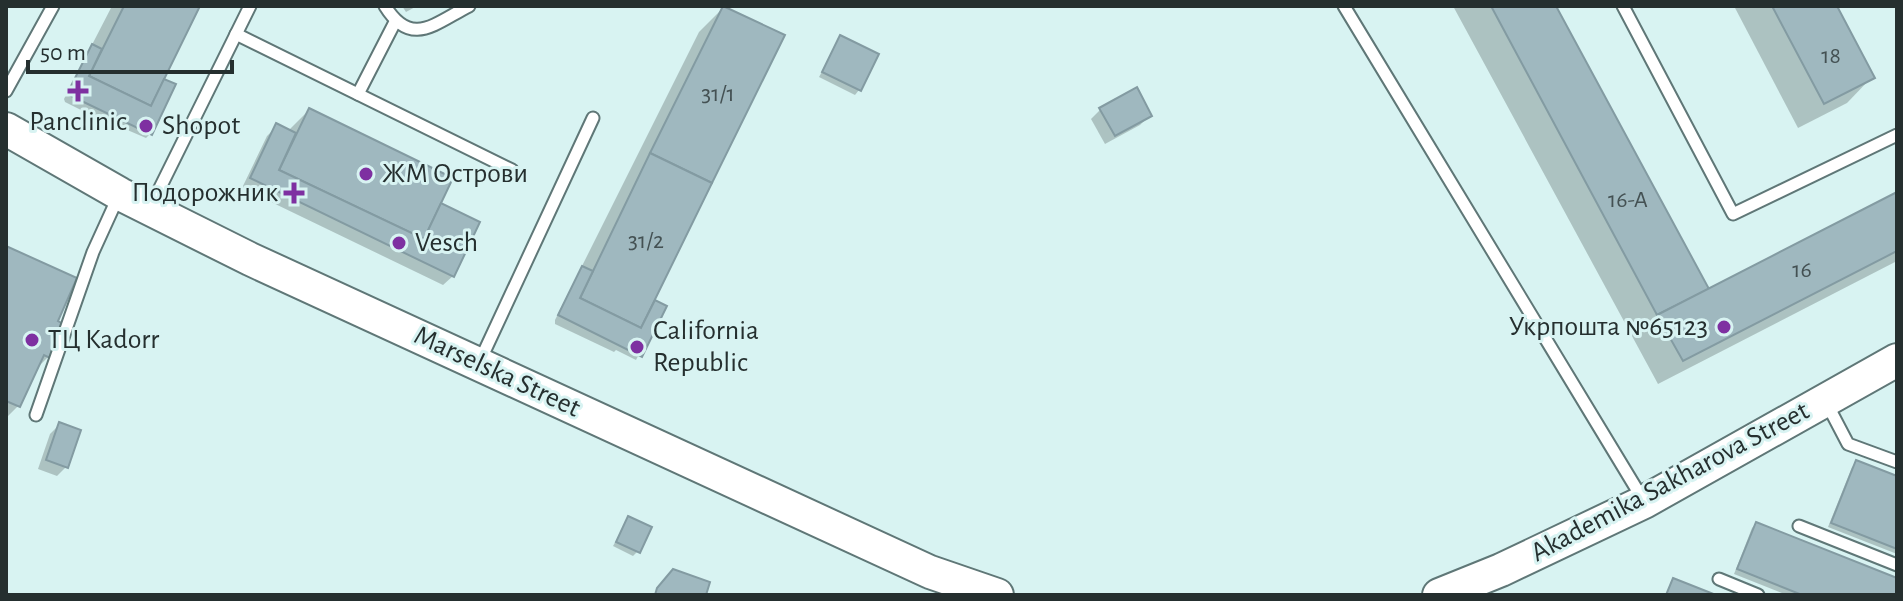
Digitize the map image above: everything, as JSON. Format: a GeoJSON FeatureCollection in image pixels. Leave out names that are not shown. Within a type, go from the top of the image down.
{"type":"FeatureCollection","features":[{"type":"Feature","properties":{"kind":"street","name":"Marselska Street"},"geometry":{"type":"LineString","coordinates":[[6,129],[150,210],[930,572],[997,595]]}},
{"type":"Feature","properties":{"kind":"street","name":"Akademika Sakharova Street"},"geometry":{"type":"LineString","coordinates":[[1439,595],[1501,570],[1644,502],[1897,360]]}},
{"type":"Feature","properties":{"kind":"lane"},"geometry":{"type":"LineString","coordinates":[[6,91],[53,6]]}},
{"type":"Feature","properties":{"kind":"lane"},"geometry":{"type":"LineString","coordinates":[[150,210],[250,6]]}},
{"type":"Feature","properties":{"kind":"lane"},"geometry":{"type":"LineString","coordinates":[[385,6],[395,22],[409,30],[423,30],[469,6]]}},
{"type":"Feature","properties":{"kind":"lane"},"geometry":{"type":"LineString","coordinates":[[1344,6],[1644,502]]}},
{"type":"Feature","properties":{"kind":"lane"},"geometry":{"type":"LineString","coordinates":[[1352,18],[1358,6]]}},
{"type":"Feature","properties":{"kind":"lane"},"geometry":{"type":"LineString","coordinates":[[1623,6],[1733,214],[1897,135]]}},
{"type":"Feature","properties":{"kind":"lane"},"geometry":{"type":"LineString","coordinates":[[358,94],[395,22]]}},
{"type":"Feature","properties":{"kind":"lane"},"geometry":{"type":"LineString","coordinates":[[236,34],[512,170]]}},
{"type":"Feature","properties":{"kind":"lane"},"geometry":{"type":"LineString","coordinates":[[479,364],[593,118]]}},
{"type":"Feature","properties":{"kind":"lane"},"geometry":{"type":"LineString","coordinates":[[36,415],[93,252],[120,194]]}},
{"type":"Feature","properties":{"kind":"lane"},"geometry":{"type":"LineString","coordinates":[[1825,401],[1848,444],[1897,462]]}},
{"type":"Feature","properties":{"kind":"lane"},"geometry":{"type":"LineString","coordinates":[[1799,526],[1897,565]]}},
{"type":"Feature","properties":{"kind":"lane"},"geometry":{"type":"LineString","coordinates":[[1719,579],[1758,595]]}},
{"type":"Feature","properties":{"kind":"building"},"geometry":{"type":"Polygon","coordinates":[[[124,6],[200,6],[151,106],[89,76],[124,6]]]}},
{"type":"Feature","properties":{"kind":"building"},"geometry":{"type":"Polygon","coordinates":[[[723,6],[785,35],[712,183],[650,153],[723,6]]]}},
{"type":"Feature","properties":{"kind":"building"},"geometry":{"type":"Polygon","coordinates":[[[1491,6],[1556,6],[1709,289],[1657,315],[1491,6]]]}},
{"type":"Feature","properties":{"kind":"building"},"geometry":{"type":"Polygon","coordinates":[[[1772,6],[1837,6],[1875,78],[1824,104],[1772,6]]]}},
{"type":"Feature","properties":{"kind":"building"},"geometry":{"type":"Polygon","coordinates":[[[840,35],[879,54],[861,91],[822,72],[840,35]]]}},
{"type":"Feature","properties":{"kind":"building"},"geometry":{"type":"Polygon","coordinates":[[[92,44],[102,49],[89,76],[151,106],[164,79],[176,84],[152,135],[67,94],[92,44]]]}},
{"type":"Feature","properties":{"kind":"building"},"geometry":{"type":"Polygon","coordinates":[[[1137,87],[1152,116],[1115,136],[1099,108],[1137,87]]]}},
{"type":"Feature","properties":{"kind":"building","name":"ЖМ Острови"},"geometry":{"type":"Polygon","coordinates":[[[309,108],[453,178],[424,239],[279,170],[309,108]]]}},
{"type":"Feature","properties":{"kind":"building"},"geometry":{"type":"Polygon","coordinates":[[[276,123],[296,133],[279,170],[424,239],[441,203],[480,222],[454,277],[250,178],[276,123]]]}},
{"type":"Feature","properties":{"kind":"building"},"geometry":{"type":"Polygon","coordinates":[[[650,153],[712,183],[641,328],[580,298],[650,153]]]}},
{"type":"Feature","properties":{"kind":"building"},"geometry":{"type":"Polygon","coordinates":[[[1897,192],[1897,251],[1683,361],[1657,315],[1897,192]]]}},
{"type":"Feature","properties":{"kind":"building","name":"ТЦ Kadorr"},"geometry":{"type":"Polygon","coordinates":[[[6,246],[77,278],[58,321],[65,325],[50,358],[44,355],[20,407],[6,401],[6,246]]]}},
{"type":"Feature","properties":{"kind":"building"},"geometry":{"type":"Polygon","coordinates":[[[582,266],[593,271],[580,298],[641,328],[655,300],[667,306],[642,357],[558,315],[582,266]]]}},
{"type":"Feature","properties":{"kind":"building"},"geometry":{"type":"Polygon","coordinates":[[[59,422],[81,430],[68,468],[46,460],[59,422]]]}},
{"type":"Feature","properties":{"kind":"building"},"geometry":{"type":"Polygon","coordinates":[[[1856,460],[1897,476],[1897,549],[1831,523],[1856,460]]]}},
{"type":"Feature","properties":{"kind":"building"},"geometry":{"type":"Polygon","coordinates":[[[628,516],[652,527],[640,553],[616,542],[628,516]]]}},
{"type":"Feature","properties":{"kind":"building"},"geometry":{"type":"Polygon","coordinates":[[[1756,522],[1897,578],[1897,595],[1802,595],[1737,569],[1756,522]]]}},
{"type":"Feature","properties":{"kind":"building"},"geometry":{"type":"Polygon","coordinates":[[[673,569],[710,582],[706,595],[655,595],[673,569]]]}},
{"type":"Feature","properties":{"kind":"building"},"geometry":{"type":"Polygon","coordinates":[[[1673,578],[1716,595],[1666,595],[1673,578]]]}},
{"type":"Feature","properties":{"kind":"place","name":"Panclinic"},"geometry":{"type":"Point","coordinates":[78,91]}},
{"type":"Feature","properties":{"kind":"place","name":"Shopot"},"geometry":{"type":"Point","coordinates":[146,126]}},
{"type":"Feature","properties":{"kind":"place","name":"ЖМ Острови"},"geometry":{"type":"Point","coordinates":[366,174]}},
{"type":"Feature","properties":{"kind":"place","name":"Подорожник"},"geometry":{"type":"Point","coordinates":[294,193]}},
{"type":"Feature","properties":{"kind":"place","name":"Vesch"},"geometry":{"type":"Point","coordinates":[399,243]}},
{"type":"Feature","properties":{"kind":"place","name":"Укрпошта №65123"},"geometry":{"type":"Point","coordinates":[1724,327]}},
{"type":"Feature","properties":{"kind":"place","name":"ТЦ Kadorr"},"geometry":{"type":"Point","coordinates":[32,340]}},
{"type":"Feature","properties":{"kind":"place","name":"California Republic"},"geometry":{"type":"Point","coordinates":[637,347]}}]}
